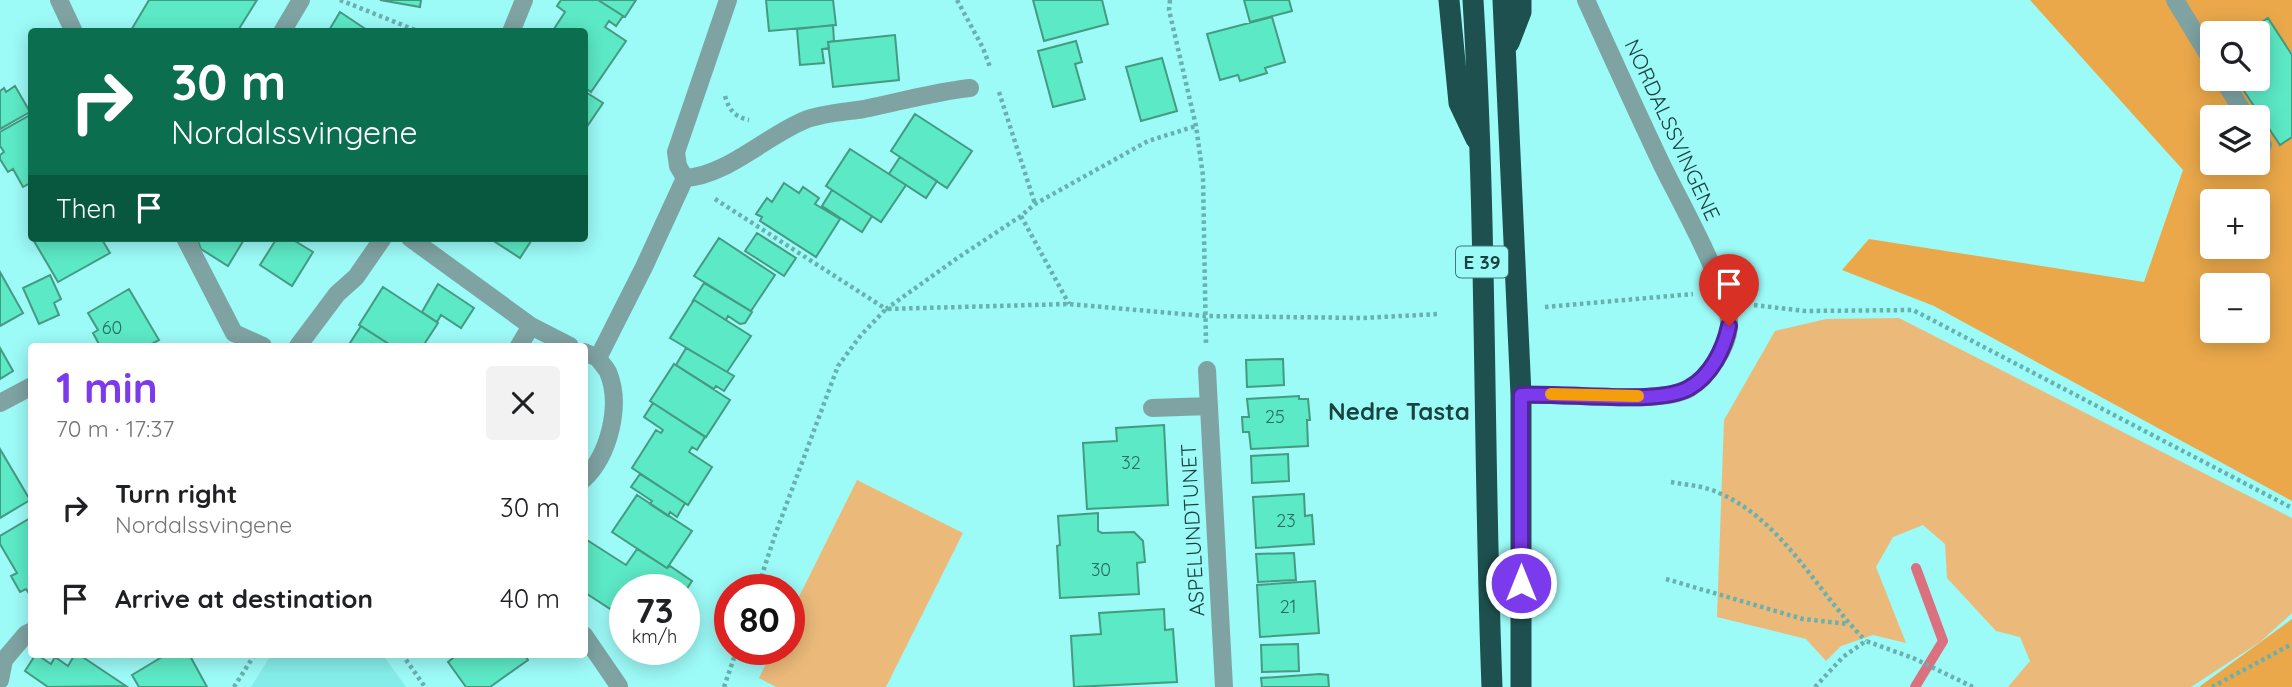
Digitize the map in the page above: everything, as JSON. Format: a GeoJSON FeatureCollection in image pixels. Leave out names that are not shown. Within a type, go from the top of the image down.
{"type":"FeatureCollection","features":[{"type":"Feature","properties":{"kind":"highway","name":"E 39"},"geometry":{"type":"LineString","coordinates":[[1449,0],[1459,103],[1480,148]]}},
{"type":"Feature","properties":{"kind":"highway","name":"E 39"},"geometry":{"type":"LineString","coordinates":[[1473,0],[1480,148],[1492,687]]}},
{"type":"Feature","properties":{"kind":"highway","name":"E 39"},"geometry":{"type":"LineString","coordinates":[[1503,0],[1521,395],[1521,687]]}},
{"type":"Feature","properties":{"kind":"highway","name":"E 39"},"geometry":{"type":"LineString","coordinates":[[1505,55],[1521,12],[1521,0]]}},
{"type":"Feature","properties":{"kind":"street"},"geometry":{"type":"LineString","coordinates":[[59,0],[72,28]]}},
{"type":"Feature","properties":{"kind":"street"},"geometry":{"type":"LineString","coordinates":[[284,28],[301,0]]}},
{"type":"Feature","properties":{"kind":"street"},"geometry":{"type":"LineString","coordinates":[[513,28],[524,0]]}},
{"type":"Feature","properties":{"kind":"street"},"geometry":{"type":"LineString","coordinates":[[685,178],[678,166],[676,152],[729,0]]}},
{"type":"Feature","properties":{"kind":"street","name":"NORDALSSVINGENE"},"geometry":{"type":"LineString","coordinates":[[1521,395],[1665,397],[1690,388],[1712,367],[1725,344],[1729,326],[1726,301],[1710,263],[1634,107],[1586,0]]}},
{"type":"Feature","properties":{"kind":"street"},"geometry":{"type":"LineString","coordinates":[[2175,0],[2200,41]]}},
{"type":"Feature","properties":{"kind":"street"},"geometry":{"type":"LineString","coordinates":[[685,178],[712,173],[806,120],[936,92],[970,88]]}},
{"type":"Feature","properties":{"kind":"street"},"geometry":{"type":"LineString","coordinates":[[588,473],[601,454],[611,429],[613,399],[608,374],[592,355],[644,267],[685,178]]}},
{"type":"Feature","properties":{"kind":"street"},"geometry":{"type":"LineString","coordinates":[[187,242],[234,333],[256,343]]}},
{"type":"Feature","properties":{"kind":"street"},"geometry":{"type":"LineString","coordinates":[[301,343],[337,294],[356,277],[380,242]]}},
{"type":"Feature","properties":{"kind":"street"},"geometry":{"type":"LineString","coordinates":[[416,242],[531,326],[564,343]]}},
{"type":"Feature","properties":{"kind":"street"},"geometry":{"type":"LineString","coordinates":[[521,343],[531,326]]}},
{"type":"Feature","properties":{"kind":"street","name":"ASPELUNDTUNET"},"geometry":{"type":"LineString","coordinates":[[1207,370],[1224,687]]}},
{"type":"Feature","properties":{"kind":"street"},"geometry":{"type":"LineString","coordinates":[[0,403],[28,388]]}},
{"type":"Feature","properties":{"kind":"street"},"geometry":{"type":"LineString","coordinates":[[1152,408],[1209,406]]}},
{"type":"Feature","properties":{"kind":"street"},"geometry":{"type":"LineString","coordinates":[[4,680],[4,660],[28,633]]}},
{"type":"Feature","properties":{"kind":"street"},"geometry":{"type":"LineString","coordinates":[[588,641],[619,686]]}},
{"type":"Feature","properties":{"kind":"path"},"geometry":{"type":"LineString","coordinates":[[340,0],[410,28]]}},
{"type":"Feature","properties":{"kind":"path"},"geometry":{"type":"LineString","coordinates":[[957,0],[983,48],[994,78]]}},
{"type":"Feature","properties":{"kind":"path"},"geometry":{"type":"LineString","coordinates":[[1170,0],[1169,10],[1196,126],[1203,176],[1207,370]]}},
{"type":"Feature","properties":{"kind":"path"},"geometry":{"type":"LineString","coordinates":[[703,69],[716,80],[734,114],[746,120],[779,120],[792,127]]}},
{"type":"Feature","properties":{"kind":"path"},"geometry":{"type":"LineString","coordinates":[[998,88],[1035,204]]}},
{"type":"Feature","properties":{"kind":"path"},"geometry":{"type":"LineString","coordinates":[[762,574],[838,366],[861,335],[886,309],[1035,204],[1148,141],[1196,126]]}},
{"type":"Feature","properties":{"kind":"path"},"geometry":{"type":"LineString","coordinates":[[685,178],[886,309],[1069,304],[1205,316],[1362,318],[1439,314]]}},
{"type":"Feature","properties":{"kind":"path"},"geometry":{"type":"LineString","coordinates":[[1021,216],[1069,304]]}},
{"type":"Feature","properties":{"kind":"path"},"geometry":{"type":"LineString","coordinates":[[1532,308],[1691,294],[1805,311],[1913,310],[2292,508]]}},
{"type":"Feature","properties":{"kind":"path"},"geometry":{"type":"LineString","coordinates":[[1671,482],[1717,492],[1755,512],[1866,641],[1913,658],[1973,687]]}},
{"type":"Feature","properties":{"kind":"path"},"geometry":{"type":"LineString","coordinates":[[1666,579],[1803,620],[1849,624]]}},
{"type":"Feature","properties":{"kind":"path"},"geometry":{"type":"LineString","coordinates":[[1815,687],[1843,657],[1866,641]]}},
{"type":"Feature","properties":{"kind":"path"},"geometry":{"type":"LineString","coordinates":[[2212,687],[2292,644]]}},
{"type":"Feature","properties":{"kind":"path"},"geometry":{"type":"LineString","coordinates":[[234,687],[252,658]]}},
{"type":"Feature","properties":{"kind":"path"},"geometry":{"type":"LineString","coordinates":[[405,658],[425,687]]}},
{"type":"Feature","properties":{"kind":"path"},"geometry":{"type":"LineString","coordinates":[[724,687],[732,665]]}},
{"type":"Feature","properties":{"kind":"shaded area"},"geometry":{"type":"Polygon","coordinates":[[[2030,0],[2292,0],[2292,501],[1934,306],[1842,270],[1869,239],[2144,282],[2183,170],[2030,0]]]}},
{"type":"Feature","properties":{"kind":"shaded area"},"geometry":{"type":"Polygon","coordinates":[[[1899,318],[2292,518],[2292,613],[2260,642],[2191,687],[2008,687],[2030,661],[2020,637],[1996,631],[1947,578],[1945,544],[1923,525],[1893,537],[1876,567],[1906,643],[1873,635],[1841,646],[1826,661],[1806,639],[1717,617],[1724,420],[1775,331],[1826,319],[1899,318]]]}},
{"type":"Feature","properties":{"kind":"shaded area"},"geometry":{"type":"Polygon","coordinates":[[[857,480],[963,533],[886,687],[776,687],[759,678],[765,665],[805,665],[805,585],[857,480]]]}},
{"type":"Feature","properties":{"kind":"shaded area"},"geometry":{"type":"Polygon","coordinates":[[[2292,619],[2292,687],[2199,687],[2292,619]]]}},
{"type":"Feature","properties":{"kind":"shaded area"},"geometry":{"type":"Polygon","coordinates":[[[269,658],[385,658],[406,687],[251,687],[269,658]]]}},
{"type":"Feature","properties":{"kind":"building"},"geometry":{"type":"Polygon","coordinates":[[[149,0],[257,0],[240,28],[132,28],[149,0]]]}},
{"type":"Feature","properties":{"kind":"building"},"geometry":{"type":"Polygon","coordinates":[[[380,0],[421,0],[420,7],[380,0]]]}},
{"type":"Feature","properties":{"kind":"building"},"geometry":{"type":"Polygon","coordinates":[[[561,0],[598,0],[623,16],[616,26],[609,21],[605,27],[626,41],[591,92],[588,90],[588,28],[555,28],[565,12],[557,6],[561,0]]]}},
{"type":"Feature","properties":{"kind":"building"},"geometry":{"type":"Polygon","coordinates":[[[598,0],[636,0],[625,17],[598,0]]]}},
{"type":"Feature","properties":{"kind":"building"},"geometry":{"type":"Polygon","coordinates":[[[766,0],[833,0],[836,25],[769,31],[766,0]]]}},
{"type":"Feature","properties":{"kind":"building"},"geometry":{"type":"Polygon","coordinates":[[[1033,0],[1102,0],[1108,24],[1044,41],[1033,0]]]}},
{"type":"Feature","properties":{"kind":"building"},"geometry":{"type":"Polygon","coordinates":[[[1244,0],[1289,0],[1292,11],[1250,22],[1244,0]]]}},
{"type":"Feature","properties":{"kind":"building"},"geometry":{"type":"Polygon","coordinates":[[[340,12],[364,28],[330,28],[340,12]]]}},
{"type":"Feature","properties":{"kind":"building"},"geometry":{"type":"Polygon","coordinates":[[[1272,17],[1285,62],[1265,68],[1267,73],[1240,81],[1238,75],[1220,80],[1207,34],[1272,17]]]}},
{"type":"Feature","properties":{"kind":"building"},"geometry":{"type":"Polygon","coordinates":[[[2270,21],[2292,55],[2292,137],[2280,145],[2270,130],[2270,105],[2253,105],[2244,91],[2270,91],[2270,21]]]}},
{"type":"Feature","properties":{"kind":"building"},"geometry":{"type":"Polygon","coordinates":[[[833,25],[834,41],[828,42],[829,48],[822,49],[824,63],[800,65],[797,29],[833,25]]]}},
{"type":"Feature","properties":{"kind":"building"},"geometry":{"type":"Polygon","coordinates":[[[895,35],[899,80],[833,87],[828,42],[895,35]]]}},
{"type":"Feature","properties":{"kind":"building"},"geometry":{"type":"Polygon","coordinates":[[[1076,41],[1082,62],[1075,64],[1085,99],[1053,107],[1038,51],[1076,41]]]}},
{"type":"Feature","properties":{"kind":"building"},"geometry":{"type":"Polygon","coordinates":[[[1162,58],[1177,111],[1141,121],[1126,67],[1162,58]]]}},
{"type":"Feature","properties":{"kind":"building"},"geometry":{"type":"Polygon","coordinates":[[[15,86],[28,113],[0,129],[0,91],[4,88],[6,92],[15,86]]]}},
{"type":"Feature","properties":{"kind":"building"},"geometry":{"type":"Polygon","coordinates":[[[588,94],[603,103],[588,125],[588,94]]]}},
{"type":"Feature","properties":{"kind":"building"},"geometry":{"type":"Polygon","coordinates":[[[915,114],[972,151],[947,188],[891,151],[915,114]]]}},
{"type":"Feature","properties":{"kind":"building"},"geometry":{"type":"Polygon","coordinates":[[[28,116],[28,184],[23,187],[13,169],[8,172],[0,159],[4,152],[0,146],[0,132],[28,116]]]}},
{"type":"Feature","properties":{"kind":"building"},"geometry":{"type":"Polygon","coordinates":[[[850,149],[906,185],[881,222],[826,186],[850,149]]]}},
{"type":"Feature","properties":{"kind":"building"},"geometry":{"type":"Polygon","coordinates":[[[900,157],[937,181],[926,198],[889,174],[900,157]]]}},
{"type":"Feature","properties":{"kind":"building"},"geometry":{"type":"Polygon","coordinates":[[[784,183],[799,193],[803,187],[819,198],[815,204],[840,219],[816,257],[760,221],[762,217],[756,214],[767,198],[772,202],[784,183]]]}},
{"type":"Feature","properties":{"kind":"building"},"geometry":{"type":"Polygon","coordinates":[[[832,190],[872,216],[862,232],[822,206],[832,190]]]}},
{"type":"Feature","properties":{"kind":"building"},"geometry":{"type":"Polygon","coordinates":[[[757,233],[796,258],[784,276],[745,251],[757,233]]]}},
{"type":"Feature","properties":{"kind":"building"},"geometry":{"type":"Polygon","coordinates":[[[719,238],[775,275],[751,311],[694,276],[719,238]]]}},
{"type":"Feature","properties":{"kind":"building"},"geometry":{"type":"Polygon","coordinates":[[[35,242],[103,242],[110,253],[58,282],[35,242]]]}},
{"type":"Feature","properties":{"kind":"building"},"geometry":{"type":"Polygon","coordinates":[[[198,242],[243,242],[228,266],[201,249],[198,242]]]}},
{"type":"Feature","properties":{"kind":"building"},"geometry":{"type":"Polygon","coordinates":[[[274,242],[297,242],[313,252],[292,286],[260,265],[274,242]]]}},
{"type":"Feature","properties":{"kind":"building"},"geometry":{"type":"Polygon","coordinates":[[[495,242],[530,242],[520,258],[495,242]]]}},
{"type":"Feature","properties":{"kind":"building"},"geometry":{"type":"Polygon","coordinates":[[[0,272],[23,313],[0,326],[0,272]]]}},
{"type":"Feature","properties":{"kind":"building"},"geometry":{"type":"Polygon","coordinates":[[[50,275],[61,299],[54,303],[59,315],[39,324],[23,288],[50,275]]]}},
{"type":"Feature","properties":{"kind":"building"},"geometry":{"type":"Polygon","coordinates":[[[704,283],[752,312],[745,323],[740,324],[728,316],[726,320],[694,300],[692,302],[704,283]]]}},
{"type":"Feature","properties":{"kind":"building"},"geometry":{"type":"Polygon","coordinates":[[[438,284],[474,308],[461,328],[441,315],[437,322],[422,312],[438,284]]]}},
{"type":"Feature","properties":{"kind":"building"},"geometry":{"type":"Polygon","coordinates":[[[383,287],[438,323],[425,343],[387,343],[359,325],[383,287]]]}},
{"type":"Feature","properties":{"kind":"building"},"geometry":{"type":"Polygon","coordinates":[[[129,289],[159,340],[154,343],[98,343],[93,333],[98,330],[88,313],[129,289]]]}},
{"type":"Feature","properties":{"kind":"building"},"geometry":{"type":"Polygon","coordinates":[[[694,300],[751,336],[727,372],[670,338],[694,300]]]}},
{"type":"Feature","properties":{"kind":"building"},"geometry":{"type":"Polygon","coordinates":[[[361,326],[387,343],[350,343],[361,326]]]}},
{"type":"Feature","properties":{"kind":"building"},"geometry":{"type":"Polygon","coordinates":[[[0,348],[13,371],[0,379],[0,348]]]}},
{"type":"Feature","properties":{"kind":"building"},"geometry":{"type":"Polygon","coordinates":[[[686,348],[734,376],[724,391],[716,386],[714,389],[676,365],[686,348]]]}},
{"type":"Feature","properties":{"kind":"building"},"geometry":{"type":"Polygon","coordinates":[[[1283,359],[1284,385],[1247,387],[1246,360],[1283,359]]]}},
{"type":"Feature","properties":{"kind":"building"},"geometry":{"type":"Polygon","coordinates":[[[674,364],[730,400],[706,437],[650,401],[674,364]]]}},
{"type":"Feature","properties":{"kind":"building"},"geometry":{"type":"Polygon","coordinates":[[[1299,396],[1299,399],[1308,399],[1308,446],[1251,449],[1249,432],[1243,432],[1242,417],[1249,417],[1247,399],[1299,396]]]}},
{"type":"Feature","properties":{"kind":"building"},"geometry":{"type":"Polygon","coordinates":[[[653,403],[705,437],[697,450],[692,447],[689,452],[712,467],[688,505],[632,468],[656,430],[661,433],[663,430],[644,417],[653,403]]]}},
{"type":"Feature","properties":{"kind":"building"},"geometry":{"type":"Polygon","coordinates":[[[1164,425],[1168,505],[1087,509],[1083,443],[1117,441],[1116,428],[1164,425]]]}},
{"type":"Feature","properties":{"kind":"building"},"geometry":{"type":"Polygon","coordinates":[[[0,449],[28,497],[28,501],[0,518],[0,449]]]}},
{"type":"Feature","properties":{"kind":"building"},"geometry":{"type":"Polygon","coordinates":[[[1288,454],[1289,481],[1252,483],[1251,456],[1288,454]]]}},
{"type":"Feature","properties":{"kind":"building"},"geometry":{"type":"Polygon","coordinates":[[[640,474],[685,503],[677,517],[670,512],[668,516],[631,487],[640,474]]]}},
{"type":"Feature","properties":{"kind":"building"},"geometry":{"type":"Polygon","coordinates":[[[1304,494],[1305,516],[1312,515],[1314,544],[1256,548],[1253,497],[1304,494]]]}},
{"type":"Feature","properties":{"kind":"building"},"geometry":{"type":"Polygon","coordinates":[[[637,495],[692,531],[667,568],[612,532],[637,495]]]}},
{"type":"Feature","properties":{"kind":"building"},"geometry":{"type":"Polygon","coordinates":[[[1098,513],[1098,531],[1134,532],[1143,541],[1145,562],[1137,563],[1139,594],[1060,598],[1058,516],[1098,513]]]}},
{"type":"Feature","properties":{"kind":"building"},"geometry":{"type":"Polygon","coordinates":[[[28,519],[28,592],[26,589],[20,592],[11,576],[17,573],[0,544],[0,536],[28,519]]]}},
{"type":"Feature","properties":{"kind":"building"},"geometry":{"type":"Polygon","coordinates":[[[588,541],[626,565],[637,549],[667,568],[670,566],[682,574],[609,574],[609,608],[588,595],[588,541]]]}},
{"type":"Feature","properties":{"kind":"building"},"geometry":{"type":"Polygon","coordinates":[[[1294,553],[1296,580],[1258,582],[1256,554],[1294,553]]]}},
{"type":"Feature","properties":{"kind":"building"},"geometry":{"type":"Polygon","coordinates":[[[1315,581],[1319,633],[1260,637],[1257,585],[1315,581]]]}},
{"type":"Feature","properties":{"kind":"building"},"geometry":{"type":"Polygon","coordinates":[[[1164,609],[1165,630],[1173,629],[1177,682],[1074,687],[1071,636],[1101,634],[1099,613],[1164,609]]]}},
{"type":"Feature","properties":{"kind":"building"},"geometry":{"type":"Polygon","coordinates":[[[1298,644],[1299,671],[1262,672],[1261,645],[1298,644]]]}},
{"type":"Feature","properties":{"kind":"building"},"geometry":{"type":"Polygon","coordinates":[[[33,658],[42,658],[51,664],[56,658],[68,666],[73,658],[84,658],[126,686],[48,687],[25,671],[33,658]]]}},
{"type":"Feature","properties":{"kind":"building"},"geometry":{"type":"Polygon","coordinates":[[[160,658],[191,658],[207,687],[139,687],[132,675],[160,658]]]}},
{"type":"Feature","properties":{"kind":"building"},"geometry":{"type":"Polygon","coordinates":[[[453,658],[528,660],[490,687],[466,687],[448,662],[453,658]]]}},
{"type":"Feature","properties":{"kind":"building"},"geometry":{"type":"Polygon","coordinates":[[[1328,675],[1329,687],[1262,687],[1261,678],[1328,675]]]}},
{"type":"Feature","properties":{"kind":"waterway"},"geometry":{"type":"LineString","coordinates":[[1915,687],[1943,641],[1916,568]]}},
{"type":"Feature","properties":{"kind":"slow traffic"},"geometry":{"type":"LineString","coordinates":[[1551,394],[1638,396]]}},
{"type":"Feature","properties":{"kind":"district","name":"Nedre Tasta"},"geometry":{"type":"Point","coordinates":[1399,412]}},
{"type":"Feature","properties":{"kind":"route"},"geometry":{"type":"LineString","coordinates":[[1521,583],[1521,395],[1665,397],[1690,388],[1712,367],[1725,344],[1729,326]]}}]}
